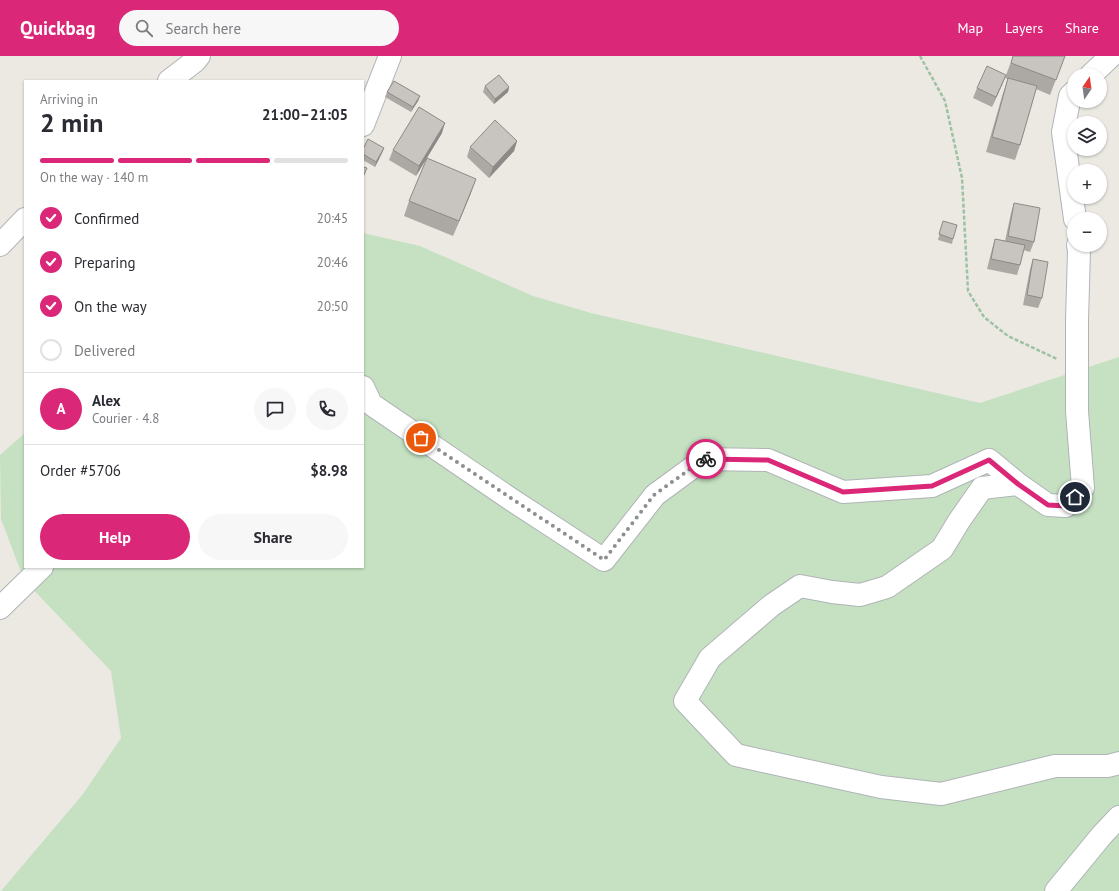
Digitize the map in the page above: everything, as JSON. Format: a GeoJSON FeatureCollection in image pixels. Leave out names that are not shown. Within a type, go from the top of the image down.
{"type":"FeatureCollection","features":[{"type":"Feature","properties":{"kind":"street"},"geometry":{"type":"LineString","coordinates":[[170,80],[195,61],[199,56]]}},
{"type":"Feature","properties":{"kind":"street"},"geometry":{"type":"LineString","coordinates":[[364,122],[390,56]]}},
{"type":"Feature","properties":{"kind":"street"},"geometry":{"type":"LineString","coordinates":[[1098,68],[1111,56]]}},
{"type":"Feature","properties":{"kind":"street"},"geometry":{"type":"LineString","coordinates":[[1068,108],[1063,132],[1074,212]]}},
{"type":"Feature","properties":{"kind":"street"},"geometry":{"type":"LineString","coordinates":[[0,245],[24,220]]}},
{"type":"Feature","properties":{"kind":"street"},"geometry":{"type":"LineString","coordinates":[[364,389],[371,404],[509,498],[604,560],[654,495],[704,459],[768,460],[843,492],[932,486],[989,460],[1018,484],[1048,505],[1066,506],[1083,488],[1077,411],[1079,252]]}},
{"type":"Feature","properties":{"kind":"street"},"geometry":{"type":"LineString","coordinates":[[1018,484],[982,488],[942,548],[887,587],[860,595],[800,586],[772,605],[710,658],[685,700],[736,755],[881,787],[941,794],[1055,766],[1108,766],[1119,763]]}},
{"type":"Feature","properties":{"kind":"street"},"geometry":{"type":"LineString","coordinates":[[0,608],[41,568]]}},
{"type":"Feature","properties":{"kind":"street"},"geometry":{"type":"LineString","coordinates":[[1056,891],[1102,834],[1119,817]]}},
{"type":"Feature","properties":{"kind":"path"},"geometry":{"type":"LineString","coordinates":[[920,56],[945,101],[962,178],[968,291],[984,317],[1008,336],[1077,369]]}},
{"type":"Feature","properties":{"kind":"green space"},"geometry":{"type":"Polygon","coordinates":[[[364,233],[420,246],[533,296],[591,313],[980,403],[1119,357],[1119,891],[1,891],[83,794],[121,738],[111,671],[24,580],[1,519],[0,455],[24,434],[24,568],[364,568],[364,233]]]}},
{"type":"Feature","properties":{"kind":"building"},"geometry":{"type":"Polygon","coordinates":[[[1013,56],[1065,56],[1056,80],[1011,63],[1013,56]]]}},
{"type":"Feature","properties":{"kind":"building"},"geometry":{"type":"Polygon","coordinates":[[[987,66],[1006,75],[996,97],[977,88],[987,66]]]}},
{"type":"Feature","properties":{"kind":"building"},"geometry":{"type":"Polygon","coordinates":[[[499,75],[509,87],[495,99],[485,86],[499,75]]]}},
{"type":"Feature","properties":{"kind":"building"},"geometry":{"type":"Polygon","coordinates":[[[1008,78],[1037,86],[1020,145],[992,137],[1008,78]]]}},
{"type":"Feature","properties":{"kind":"building"},"geometry":{"type":"Polygon","coordinates":[[[394,81],[420,96],[413,107],[387,92],[394,81]]]}},
{"type":"Feature","properties":{"kind":"building"},"geometry":{"type":"Polygon","coordinates":[[[419,107],[445,123],[419,166],[393,150],[419,107]]]}},
{"type":"Feature","properties":{"kind":"building"},"geometry":{"type":"Polygon","coordinates":[[[495,120],[517,141],[493,167],[470,147],[495,120]]]}},
{"type":"Feature","properties":{"kind":"building"},"geometry":{"type":"Polygon","coordinates":[[[368,139],[384,148],[376,162],[364,155],[364,147],[368,139]]]}},
{"type":"Feature","properties":{"kind":"building"},"geometry":{"type":"Polygon","coordinates":[[[427,158],[476,179],[459,221],[409,201],[427,158]]]}},
{"type":"Feature","properties":{"kind":"building"},"geometry":{"type":"Polygon","coordinates":[[[364,167],[367,168],[364,175],[364,167]]]}},
{"type":"Feature","properties":{"kind":"building"},"geometry":{"type":"Polygon","coordinates":[[[1014,203],[1040,208],[1034,242],[1008,236],[1014,203]]]}},
{"type":"Feature","properties":{"kind":"building"},"geometry":{"type":"Polygon","coordinates":[[[943,221],[957,225],[953,239],[939,234],[943,221]]]}},
{"type":"Feature","properties":{"kind":"building"},"geometry":{"type":"Polygon","coordinates":[[[995,239],[1025,245],[1020,265],[991,259],[995,239]]]}},
{"type":"Feature","properties":{"kind":"building"},"geometry":{"type":"Polygon","coordinates":[[[1033,259],[1048,262],[1042,298],[1027,295],[1033,259]]]}},
{"type":"Feature","properties":{"kind":"way so far"},"geometry":{"type":"LineString","coordinates":[[421,438],[604,560],[654,495],[706,459]]}},
{"type":"Feature","properties":{"kind":"route"},"geometry":{"type":"LineString","coordinates":[[706,459],[768,460],[843,492],[932,486],[989,460],[1018,484],[1048,505],[1066,506],[1075,497]]}}]}
